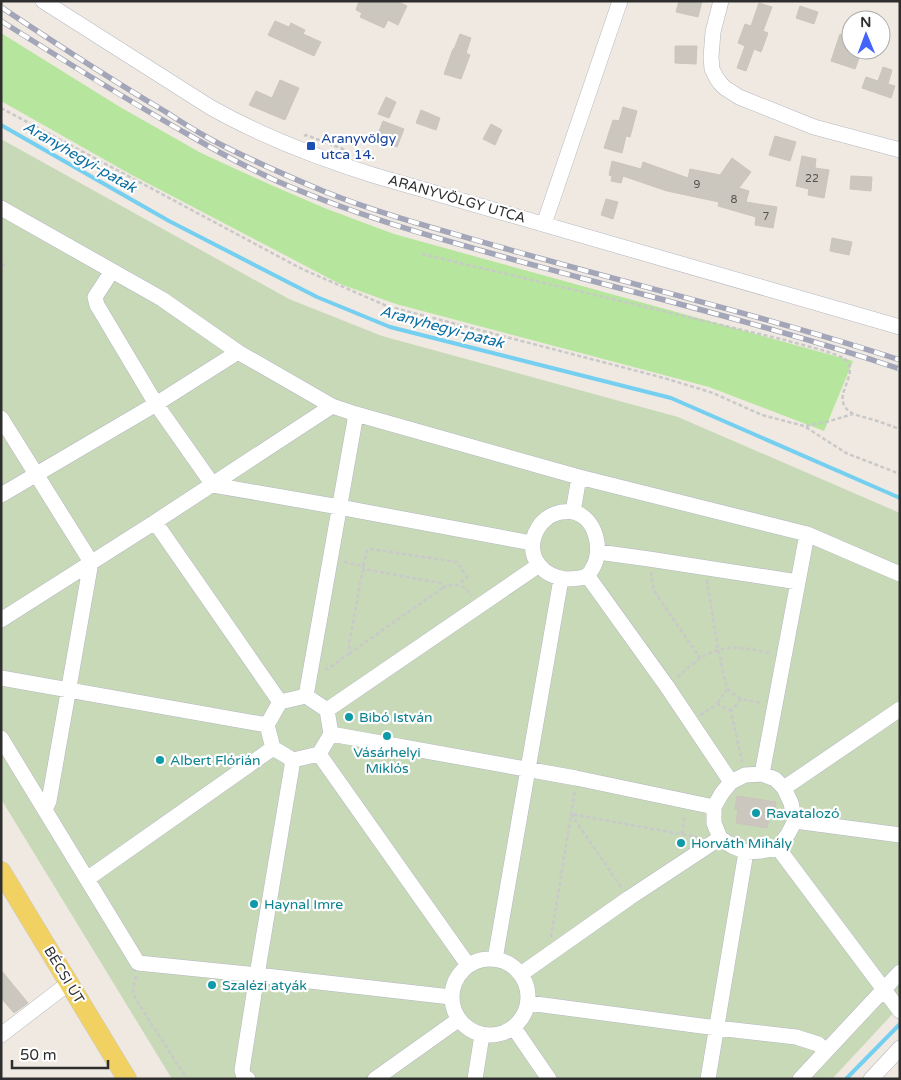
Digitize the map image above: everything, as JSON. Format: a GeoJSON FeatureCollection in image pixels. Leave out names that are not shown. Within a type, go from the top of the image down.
{"type":"FeatureCollection","features":[{"type":"Feature","properties":{"kind":"main road","name":"BÉCSI ÚT"},"geometry":{"type":"LineString","coordinates":[[1,871],[127,1079]]}},
{"type":"Feature","properties":{"kind":"street","name":"ARANYVÖLGY UTCA"},"geometry":{"type":"LineString","coordinates":[[43,1],[210,107],[240,123],[313,155],[357,170],[900,327]]}},
{"type":"Feature","properties":{"kind":"street"},"geometry":{"type":"LineString","coordinates":[[544,224],[620,1]]}},
{"type":"Feature","properties":{"kind":"street"},"geometry":{"type":"LineString","coordinates":[[721,1],[711,47],[712,69],[720,84],[733,94],[814,127],[900,150]]}},
{"type":"Feature","properties":{"kind":"street"},"geometry":{"type":"LineString","coordinates":[[1,208],[162,299],[238,352],[332,406],[579,477],[807,534],[900,574]]}},
{"type":"Feature","properties":{"kind":"street"},"geometry":{"type":"LineString","coordinates":[[112,271],[95,297],[97,305],[156,404],[213,485],[340,506],[532,543]]}},
{"type":"Feature","properties":{"kind":"street"},"geometry":{"type":"LineString","coordinates":[[1,496],[156,404],[238,352]]}},
{"type":"Feature","properties":{"kind":"street"},"geometry":{"type":"LineString","coordinates":[[1,620],[213,485],[332,406]]}},
{"type":"Feature","properties":{"kind":"street"},"geometry":{"type":"LineString","coordinates":[[306,696],[356,414]]}},
{"type":"Feature","properties":{"kind":"street"},"geometry":{"type":"LineString","coordinates":[[1,418],[92,562],[49,801],[45,810]]}},
{"type":"Feature","properties":{"kind":"street"},"geometry":{"type":"LineString","coordinates":[[573,512],[579,477]]}},
{"type":"Feature","properties":{"kind":"street"},"geometry":{"type":"LineString","coordinates":[[561,512],[573,512],[584,518],[592,527],[597,540],[598,552],[595,564],[588,575],[574,579],[561,578],[548,573],[539,566],[534,555],[532,543],[537,528],[548,517],[561,512]]}},
{"type":"Feature","properties":{"kind":"street"},"geometry":{"type":"LineString","coordinates":[[155,522],[280,702]]}},
{"type":"Feature","properties":{"kind":"street"},"geometry":{"type":"LineString","coordinates":[[762,774],[807,534]]}},
{"type":"Feature","properties":{"kind":"street"},"geometry":{"type":"LineString","coordinates":[[598,552],[798,582]]}},
{"type":"Feature","properties":{"kind":"street"},"geometry":{"type":"LineString","coordinates":[[327,710],[539,566]]}},
{"type":"Feature","properties":{"kind":"street"},"geometry":{"type":"LineString","coordinates":[[588,575],[666,685],[731,782]]}},
{"type":"Feature","properties":{"kind":"street"},"geometry":{"type":"LineString","coordinates":[[495,959],[561,578]]}},
{"type":"Feature","properties":{"kind":"street"},"geometry":{"type":"LineString","coordinates":[[1,678],[267,725]]}},
{"type":"Feature","properties":{"kind":"street"},"geometry":{"type":"LineString","coordinates":[[306,696],[327,710],[331,734],[319,754],[293,760],[273,748],[267,725],[280,702],[306,696]]}},
{"type":"Feature","properties":{"kind":"street"},"geometry":{"type":"LineString","coordinates":[[784,788],[900,709]]}},
{"type":"Feature","properties":{"kind":"street"},"geometry":{"type":"LineString","coordinates":[[331,734],[576,778],[714,807]]}},
{"type":"Feature","properties":{"kind":"street"},"geometry":{"type":"LineString","coordinates":[[1,738],[138,963],[451,997]]}},
{"type":"Feature","properties":{"kind":"street"},"geometry":{"type":"LineString","coordinates":[[87,879],[273,748]]}},
{"type":"Feature","properties":{"kind":"street"},"geometry":{"type":"LineString","coordinates":[[319,754],[468,965]]}},
{"type":"Feature","properties":{"kind":"street"},"geometry":{"type":"LineString","coordinates":[[248,1079],[244,1077],[242,1070],[293,760]]}},
{"type":"Feature","properties":{"kind":"street"},"geometry":{"type":"LineString","coordinates":[[521,974],[629,898],[714,842],[732,846],[746,852],[778,848],[795,820],[784,788],[776,779],[762,774],[745,775],[731,782],[714,807],[714,842]]}},
{"type":"Feature","properties":{"kind":"street"},"geometry":{"type":"LineString","coordinates":[[795,820],[900,835]]}},
{"type":"Feature","properties":{"kind":"street"},"geometry":{"type":"LineString","coordinates":[[778,848],[900,1011]]}},
{"type":"Feature","properties":{"kind":"street"},"geometry":{"type":"LineString","coordinates":[[708,1079],[746,852]]}},
{"type":"Feature","properties":{"kind":"street"},"geometry":{"type":"LineString","coordinates":[[481,959],[495,959],[510,964],[521,974],[527,987],[528,1003],[523,1017],[514,1028],[497,1035],[482,1036],[467,1029],[458,1020],[453,1010],[451,997],[456,978],[468,965],[481,959]]}},
{"type":"Feature","properties":{"kind":"street"},"geometry":{"type":"LineString","coordinates":[[800,1079],[900,972]]}},
{"type":"Feature","properties":{"kind":"street"},"geometry":{"type":"LineString","coordinates":[[1,1035],[69,983]]}},
{"type":"Feature","properties":{"kind":"street"},"geometry":{"type":"LineString","coordinates":[[528,1003],[796,1037],[818,1044],[826,1051]]}},
{"type":"Feature","properties":{"kind":"street"},"geometry":{"type":"LineString","coordinates":[[375,1079],[458,1020]]}},
{"type":"Feature","properties":{"kind":"street"},"geometry":{"type":"LineString","coordinates":[[514,1028],[549,1079]]}},
{"type":"Feature","properties":{"kind":"street"},"geometry":{"type":"LineString","coordinates":[[475,1079],[482,1036]]}},
{"type":"Feature","properties":{"kind":"street"},"geometry":{"type":"LineString","coordinates":[[871,1079],[900,1048]]}},
{"type":"Feature","properties":{"kind":"path"},"geometry":{"type":"LineString","coordinates":[[1,108],[302,269],[387,306],[664,378],[713,393],[762,415],[804,426],[846,453],[900,474]]}},
{"type":"Feature","properties":{"kind":"path"},"geometry":{"type":"LineString","coordinates":[[300,138],[306,135],[343,149],[348,155]]}},
{"type":"Feature","properties":{"kind":"path"},"geometry":{"type":"LineString","coordinates":[[422,254],[834,353],[847,361],[849,367],[842,400],[844,406],[853,414],[900,429]]}},
{"type":"Feature","properties":{"kind":"path"},"geometry":{"type":"LineString","coordinates":[[1,266],[6,264]]}},
{"type":"Feature","properties":{"kind":"path"},"geometry":{"type":"LineString","coordinates":[[804,426],[853,414]]}},
{"type":"Feature","properties":{"kind":"path"},"geometry":{"type":"LineString","coordinates":[[350,653],[349,645],[366,550],[371,549],[457,562],[467,577],[462,581],[461,585]]}},
{"type":"Feature","properties":{"kind":"path"},"geometry":{"type":"LineString","coordinates":[[330,559],[440,583],[444,587]]}},
{"type":"Feature","properties":{"kind":"path"},"geometry":{"type":"LineString","coordinates":[[649,559],[654,591],[700,658]]}},
{"type":"Feature","properties":{"kind":"path"},"geometry":{"type":"LineString","coordinates":[[705,567],[718,649],[727,689],[741,699],[776,705]]}},
{"type":"Feature","properties":{"kind":"path"},"geometry":{"type":"LineString","coordinates":[[328,669],[450,584],[461,585],[468,589],[479,606]]}},
{"type":"Feature","properties":{"kind":"path"},"geometry":{"type":"LineString","coordinates":[[666,685],[700,658],[718,649],[735,647],[755,649],[784,657]]}},
{"type":"Feature","properties":{"kind":"path"},"geometry":{"type":"LineString","coordinates":[[690,721],[717,704],[727,689]]}},
{"type":"Feature","properties":{"kind":"path"},"geometry":{"type":"LineString","coordinates":[[731,711],[741,699]]}},
{"type":"Feature","properties":{"kind":"path"},"geometry":{"type":"LineString","coordinates":[[717,704],[731,711]]}},
{"type":"Feature","properties":{"kind":"path"},"geometry":{"type":"LineString","coordinates":[[731,711],[745,775]]}},
{"type":"Feature","properties":{"kind":"path"},"geometry":{"type":"LineString","coordinates":[[548,955],[576,778]]}},
{"type":"Feature","properties":{"kind":"path"},"geometry":{"type":"LineString","coordinates":[[682,834],[687,801]]}},
{"type":"Feature","properties":{"kind":"path"},"geometry":{"type":"LineString","coordinates":[[571,814],[700,837],[714,842]]}},
{"type":"Feature","properties":{"kind":"path"},"geometry":{"type":"LineString","coordinates":[[571,814],[629,898]]}},
{"type":"Feature","properties":{"kind":"path"},"geometry":{"type":"LineString","coordinates":[[138,963],[133,989],[135,998],[187,1079]]}},
{"type":"Feature","properties":{"kind":"green space"},"geometry":{"type":"Polygon","coordinates":[[[1,33],[120,107],[201,153],[327,209],[394,234],[853,361],[824,431],[709,387],[396,304],[340,284],[130,174],[1,101],[1,33]]]}},
{"type":"Feature","properties":{"kind":"green space"},"geometry":{"type":"Polygon","coordinates":[[[1,139],[289,299],[382,336],[678,417],[900,513],[900,1006],[832,1079],[172,1079],[1,799],[1,139]]]}},
{"type":"Feature","properties":{"kind":"building"},"geometry":{"type":"Polygon","coordinates":[[[359,1],[397,1],[407,6],[398,25],[388,20],[384,28],[360,17],[362,13],[356,10],[359,1]]]}},
{"type":"Feature","properties":{"kind":"building"},"geometry":{"type":"Polygon","coordinates":[[[679,1],[702,1],[698,17],[676,12],[679,1]]]}},
{"type":"Feature","properties":{"kind":"building"},"geometry":{"type":"Polygon","coordinates":[[[759,3],[772,7],[763,31],[768,33],[761,52],[754,49],[746,71],[737,68],[745,46],[738,43],[745,24],[751,26],[759,3]]]}},
{"type":"Feature","properties":{"kind":"building"},"geometry":{"type":"Polygon","coordinates":[[[800,6],[818,12],[814,24],[796,18],[800,6]]]}},
{"type":"Feature","properties":{"kind":"building"},"geometry":{"type":"Polygon","coordinates":[[[275,21],[289,27],[291,23],[305,30],[303,34],[321,42],[314,56],[268,35],[275,21]]]}},
{"type":"Feature","properties":{"kind":"building"},"geometry":{"type":"Polygon","coordinates":[[[460,34],[471,38],[466,53],[470,55],[461,79],[444,74],[460,34]]]}},
{"type":"Feature","properties":{"kind":"building"},"geometry":{"type":"Polygon","coordinates":[[[841,34],[841,60],[858,60],[855,69],[831,61],[841,34]]]}},
{"type":"Feature","properties":{"kind":"building"},"geometry":{"type":"Polygon","coordinates":[[[675,46],[697,46],[696,64],[675,63],[675,46]]]}},
{"type":"Feature","properties":{"kind":"building"},"geometry":{"type":"Polygon","coordinates":[[[883,67],[892,70],[888,84],[895,86],[891,98],[862,88],[866,77],[878,81],[883,67]]]}},
{"type":"Feature","properties":{"kind":"building"},"geometry":{"type":"Polygon","coordinates":[[[280,80],[299,88],[285,120],[249,105],[256,91],[272,98],[280,80]]]}},
{"type":"Feature","properties":{"kind":"building"},"geometry":{"type":"Polygon","coordinates":[[[386,97],[396,102],[389,118],[378,114],[386,97]]]}},
{"type":"Feature","properties":{"kind":"building"},"geometry":{"type":"Polygon","coordinates":[[[623,107],[637,111],[630,137],[626,136],[622,153],[604,148],[613,120],[619,121],[623,107]]]}},
{"type":"Feature","properties":{"kind":"building"},"geometry":{"type":"Polygon","coordinates":[[[421,110],[440,118],[436,130],[416,123],[421,110]]]}},
{"type":"Feature","properties":{"kind":"building"},"geometry":{"type":"Polygon","coordinates":[[[383,121],[404,129],[397,147],[376,139],[383,121]]]}},
{"type":"Feature","properties":{"kind":"building"},"geometry":{"type":"Polygon","coordinates":[[[491,124],[502,130],[495,145],[483,139],[491,124]]]}},
{"type":"Feature","properties":{"kind":"building"},"geometry":{"type":"Polygon","coordinates":[[[775,136],[796,142],[790,161],[769,155],[775,136]]]}},
{"type":"Feature","properties":{"kind":"building"},"geometry":{"type":"Polygon","coordinates":[[[802,156],[816,159],[815,168],[829,170],[824,198],[808,195],[809,189],[796,186],[802,156]]]}},
{"type":"Feature","properties":{"kind":"building"},"geometry":{"type":"Polygon","coordinates":[[[732,158],[751,172],[739,188],[749,191],[746,202],[777,207],[773,228],[755,225],[756,217],[718,206],[719,202],[667,191],[623,176],[621,183],[611,181],[612,176],[609,175],[612,161],[641,169],[643,162],[688,178],[690,169],[720,175],[732,158]]]}},
{"type":"Feature","properties":{"kind":"building"},"geometry":{"type":"Polygon","coordinates":[[[851,176],[872,177],[871,191],[850,189],[851,176]]]}},
{"type":"Feature","properties":{"kind":"building"},"geometry":{"type":"Polygon","coordinates":[[[606,199],[618,202],[613,219],[601,215],[606,199]]]}},
{"type":"Feature","properties":{"kind":"building"},"geometry":{"type":"Polygon","coordinates":[[[832,238],[852,242],[849,255],[830,251],[832,238]]]}},
{"type":"Feature","properties":{"kind":"building","name":"Ravatalozó"},"geometry":{"type":"Polygon","coordinates":[[[737,796],[776,802],[774,816],[770,815],[767,828],[736,823],[738,810],[735,809],[737,796]]]}},
{"type":"Feature","properties":{"kind":"building"},"geometry":{"type":"Polygon","coordinates":[[[1,970],[28,1003],[14,1013],[1,998],[1,970]]]}},
{"type":"Feature","properties":{"kind":"waterway","name":"Aranyhegyi-patak"},"geometry":{"type":"LineString","coordinates":[[1,125],[169,221],[317,297],[390,327],[671,398],[900,498]]}},
{"type":"Feature","properties":{"kind":"waterway"},"geometry":{"type":"LineString","coordinates":[[846,1079],[899,1025]]}},
{"type":"Feature","properties":{"kind":"railway"},"geometry":{"type":"LineString","coordinates":[[1,7],[103,74],[206,137],[323,191],[433,228],[750,315],[900,360]]}},
{"type":"Feature","properties":{"kind":"railway"},"geometry":{"type":"LineString","coordinates":[[1,21],[211,148],[267,177],[316,197],[428,235],[741,321],[900,369]]}},
{"type":"Feature","properties":{"kind":"place","name":"Aranyvölgy utca 14."},"geometry":{"type":"Point","coordinates":[311,146]}},
{"type":"Feature","properties":{"kind":"place","name":"Bibó István"},"geometry":{"type":"Point","coordinates":[349,717]}},
{"type":"Feature","properties":{"kind":"place","name":"Vásárhelyi Miklós"},"geometry":{"type":"Point","coordinates":[387,736]}},
{"type":"Feature","properties":{"kind":"place","name":"Albert Flórián"},"geometry":{"type":"Point","coordinates":[160,760]}},
{"type":"Feature","properties":{"kind":"place","name":"Ravatalozó"},"geometry":{"type":"Point","coordinates":[756,813]}},
{"type":"Feature","properties":{"kind":"place","name":"Horváth Mihály"},"geometry":{"type":"Point","coordinates":[681,843]}},
{"type":"Feature","properties":{"kind":"place","name":"Haynal Imre"},"geometry":{"type":"Point","coordinates":[254,904]}},
{"type":"Feature","properties":{"kind":"place","name":"Szalézi atyák"},"geometry":{"type":"Point","coordinates":[212,985]}}]}
